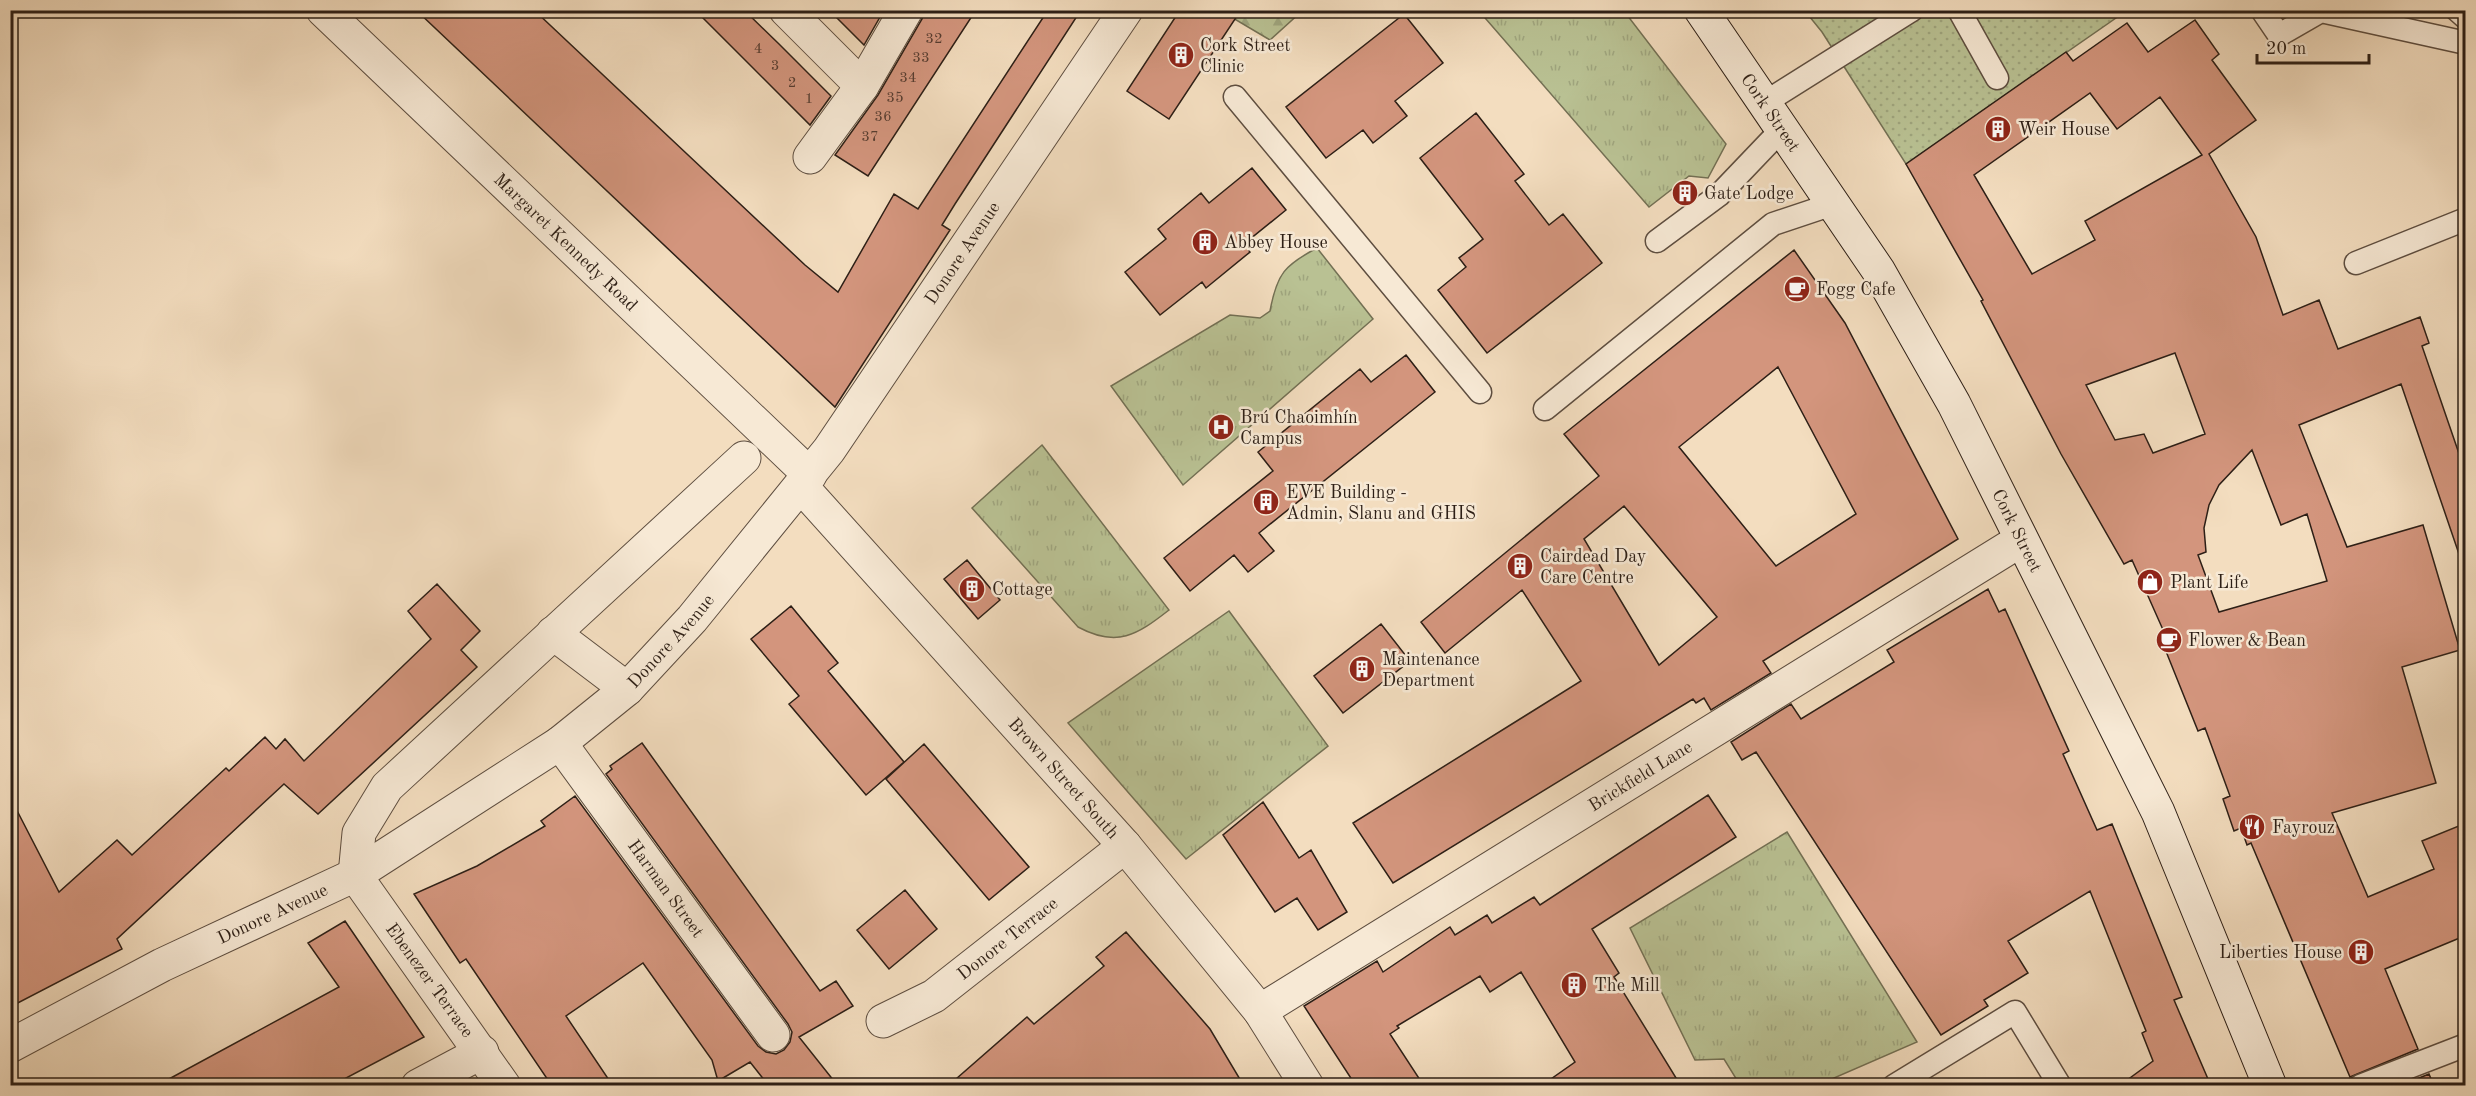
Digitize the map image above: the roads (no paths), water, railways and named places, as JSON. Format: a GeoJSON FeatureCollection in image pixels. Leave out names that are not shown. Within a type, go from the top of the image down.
{"type":"FeatureCollection","features":[{"type":"Feature","properties":{"kind":"street","name":"Margaret Kennedy Road"},"geometry":{"type":"LineString","coordinates":[[323,10],[768,438],[805,481]]}},
{"type":"Feature","properties":{"kind":"street"},"geometry":{"type":"LineString","coordinates":[[786,10],[862,86]]}},
{"type":"Feature","properties":{"kind":"street"},"geometry":{"type":"LineString","coordinates":[[810,157],[862,86],[906,10]]}},
{"type":"Feature","properties":{"kind":"street","name":"Donore Avenue"},"geometry":{"type":"LineString","coordinates":[[10,1046],[162,965],[355,875],[560,744],[627,689],[692,619],[805,481],[1126,10]]}},
{"type":"Feature","properties":{"kind":"street","name":"Cork Street"},"geometry":{"type":"LineString","coordinates":[[1701,10],[1878,270],[1948,393],[2158,812],[2270,1086]]}},
{"type":"Feature","properties":{"kind":"street"},"geometry":{"type":"LineString","coordinates":[[355,875],[359,833],[387,787],[744,459]]}},
{"type":"Feature","properties":{"kind":"street","name":"Brown Street South"},"geometry":{"type":"LineString","coordinates":[[805,481],[1125,846],[1260,1011],[1307,1086]]}},
{"type":"Feature","properties":{"kind":"street","name":"Brickfield Lane"},"geometry":{"type":"LineString","coordinates":[[1260,1011],[2021,540]]}},
{"type":"Feature","properties":{"kind":"street"},"geometry":{"type":"LineString","coordinates":[[553,633],[627,689]]}},
{"type":"Feature","properties":{"kind":"street","name":"Harman Street"},"geometry":{"type":"LineString","coordinates":[[560,744],[773,1035]]}},
{"type":"Feature","properties":{"kind":"street","name":"Donore Terrace"},"geometry":{"type":"LineString","coordinates":[[883,1021],[934,996],[1125,846]]}},
{"type":"Feature","properties":{"kind":"street","name":"Ebenezer Terrace"},"geometry":{"type":"LineString","coordinates":[[355,875],[504,1086]]}},
{"type":"Feature","properties":{"kind":"street"},"geometry":{"type":"LineString","coordinates":[[418,1086],[482,1052]]}},
{"type":"Feature","properties":{"kind":"lane"},"geometry":{"type":"LineString","coordinates":[[1657,241],[1719,195],[1773,116],[1912,10]]}},
{"type":"Feature","properties":{"kind":"lane"},"geometry":{"type":"LineString","coordinates":[[1959,10],[1996,78]]}},
{"type":"Feature","properties":{"kind":"lane"},"geometry":{"type":"LineString","coordinates":[[2262,10],[2279,35],[2321,11],[2466,43]]}},
{"type":"Feature","properties":{"kind":"lane"},"geometry":{"type":"LineString","coordinates":[[2457,10],[2466,18]]}},
{"type":"Feature","properties":{"kind":"lane"},"geometry":{"type":"LineString","coordinates":[[1235,97],[1480,392]]}},
{"type":"Feature","properties":{"kind":"lane"},"geometry":{"type":"LineString","coordinates":[[1545,409],[1773,224],[1833,204]]}},
{"type":"Feature","properties":{"kind":"lane"},"geometry":{"type":"LineString","coordinates":[[2356,263],[2466,219]]}},
{"type":"Feature","properties":{"kind":"lane"},"geometry":{"type":"LineString","coordinates":[[1894,1086],[2015,1012],[2060,1086]]}},
{"type":"Feature","properties":{"kind":"lane"},"geometry":{"type":"LineString","coordinates":[[2360,1086],[2466,1045]]}},
{"type":"Feature","properties":{"kind":"place","name":"Cork Street Clinic"},"geometry":{"type":"Point","coordinates":[1181,55]}},
{"type":"Feature","properties":{"kind":"place","name":"Weir House"},"geometry":{"type":"Point","coordinates":[1998,129]}},
{"type":"Feature","properties":{"kind":"place","name":"Gate Lodge"},"geometry":{"type":"Point","coordinates":[1685,193]}},
{"type":"Feature","properties":{"kind":"place","name":"Abbey House"},"geometry":{"type":"Point","coordinates":[1205,242]}},
{"type":"Feature","properties":{"kind":"place","name":"Fogg Cafe"},"geometry":{"type":"Point","coordinates":[1797,289]}},
{"type":"Feature","properties":{"kind":"place","name":"Brú Chaoimhín Campus"},"geometry":{"type":"Point","coordinates":[1221,427]}},
{"type":"Feature","properties":{"kind":"place","name":"EVE Building - Admin, Slanu and GHIS"},"geometry":{"type":"Point","coordinates":[1266,502]}},
{"type":"Feature","properties":{"kind":"place","name":"Cairdead Day Care Centre"},"geometry":{"type":"Point","coordinates":[1520,566]}},
{"type":"Feature","properties":{"kind":"place","name":"Plant Life"},"geometry":{"type":"Point","coordinates":[2150,582]}},
{"type":"Feature","properties":{"kind":"place","name":"Cottage"},"geometry":{"type":"Point","coordinates":[972,589]}},
{"type":"Feature","properties":{"kind":"place","name":"Flower & Bean"},"geometry":{"type":"Point","coordinates":[2169,640]}},
{"type":"Feature","properties":{"kind":"place","name":"Maintenance Department"},"geometry":{"type":"Point","coordinates":[1362,669]}},
{"type":"Feature","properties":{"kind":"place","name":"Fayrouz"},"geometry":{"type":"Point","coordinates":[2252,827]}},
{"type":"Feature","properties":{"kind":"place","name":"Liberties House"},"geometry":{"type":"Point","coordinates":[2361,952]}},
{"type":"Feature","properties":{"kind":"place","name":"The Mill"},"geometry":{"type":"Point","coordinates":[1574,985]}}]}
